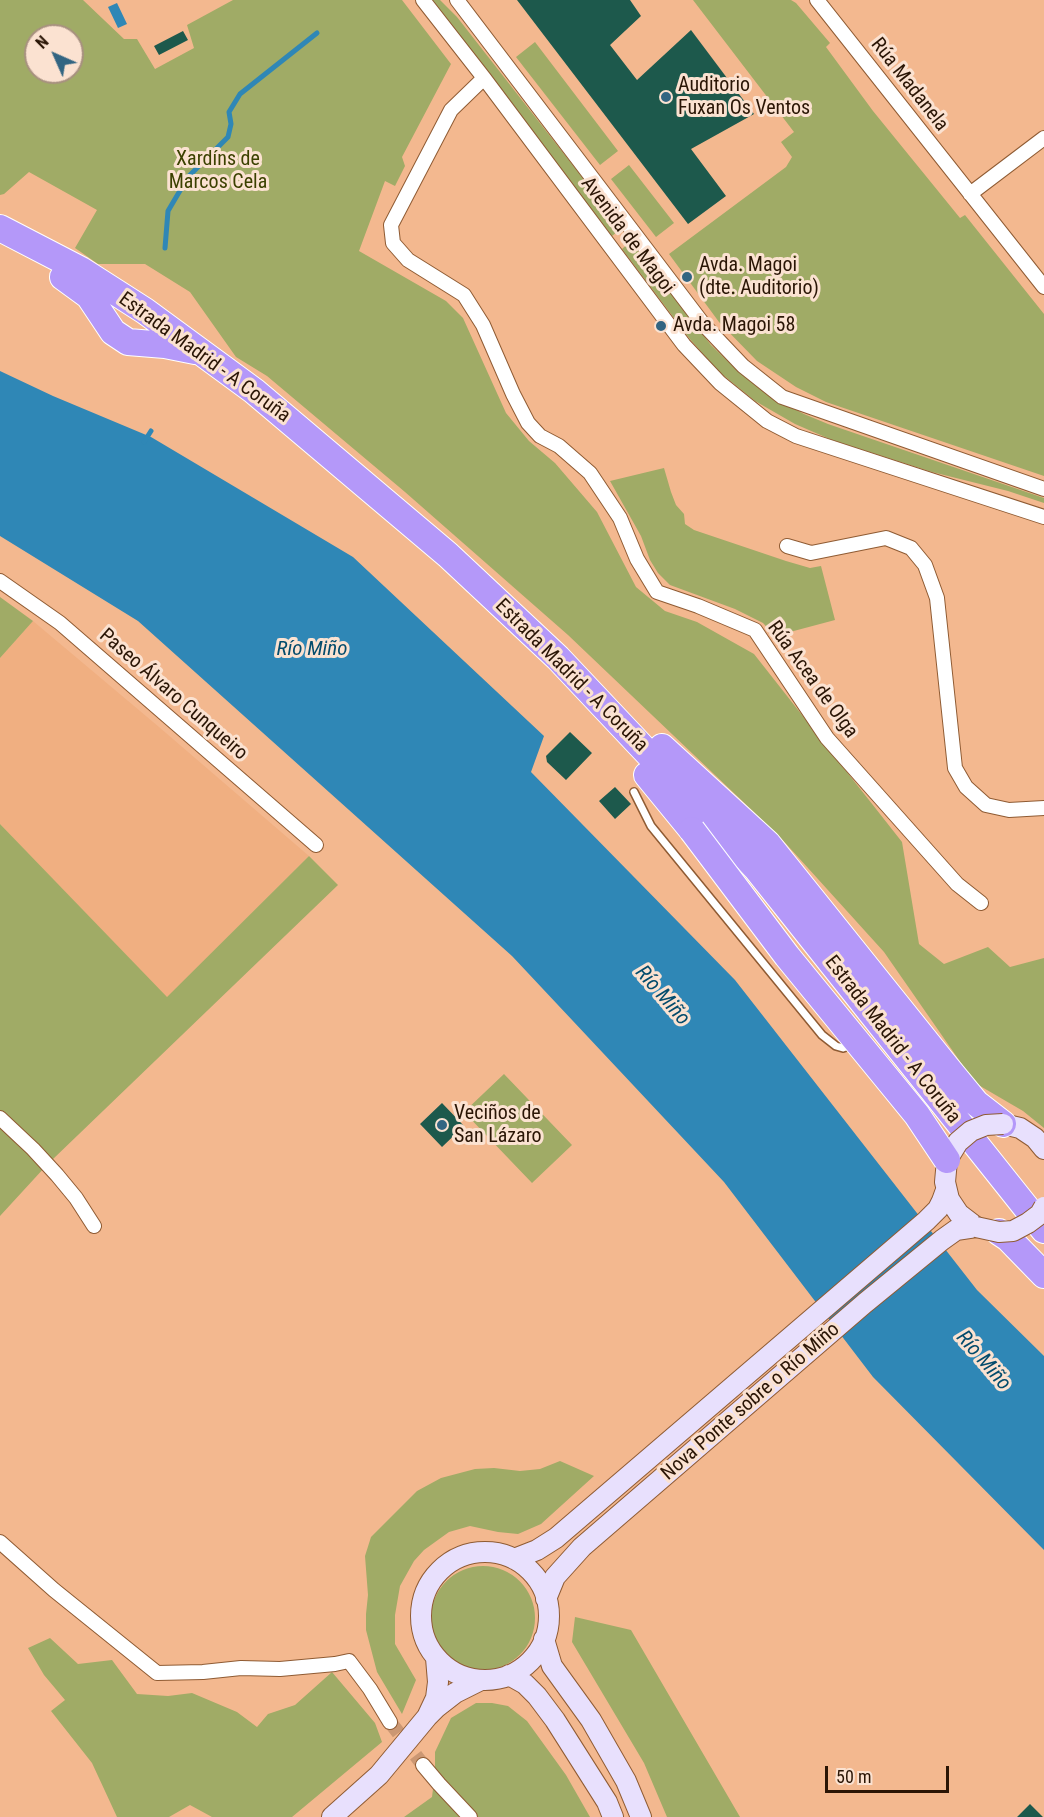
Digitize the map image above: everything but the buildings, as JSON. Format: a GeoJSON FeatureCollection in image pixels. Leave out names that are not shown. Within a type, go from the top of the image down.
{"type":"FeatureCollection","features":[{"type":"Feature","properties":{"kind":"highway","name":"Estrada Madrid - A Coruña"},"geometry":{"type":"LineString","coordinates":[[0,228],[81,270],[145,311],[256,393],[448,555],[568,669],[756,868],[873,1031],[1044,1230]]}},
{"type":"Feature","properties":{"kind":"highway"},"geometry":{"type":"LineString","coordinates":[[29,244],[49,268],[89,296],[112,332],[128,342],[165,345],[202,353]]}},
{"type":"Feature","properties":{"kind":"highway"},"geometry":{"type":"LineString","coordinates":[[397,512],[487,579],[563,645],[642,728],[767,843],[976,1103],[1003,1124]]}},
{"type":"Feature","properties":{"kind":"highway"},"geometry":{"type":"LineString","coordinates":[[496,600],[579,701],[627,750],[692,830],[787,956],[917,1115],[947,1160]]}},
{"type":"Feature","properties":{"kind":"highway"},"geometry":{"type":"LineString","coordinates":[[988,1230],[1016,1245],[1044,1275]]}},
{"type":"Feature","properties":{"kind":"main road"},"geometry":{"type":"LineString","coordinates":[[988,1230],[959,1214],[949,1199],[945,1176],[947,1160],[958,1142],[971,1131],[986,1125],[1003,1124],[1020,1128],[1035,1138],[1044,1149]]}},
{"type":"Feature","properties":{"kind":"main road","name":"Nova Ponte sobre o Río Miño"},"geometry":{"type":"LineString","coordinates":[[514,1559],[546,1545],[926,1221],[938,1209],[946,1190]]}},
{"type":"Feature","properties":{"kind":"main road","name":"Nova Ponte sobre o Río Miño"},"geometry":{"type":"LineString","coordinates":[[546,1599],[555,1577],[582,1547],[942,1240],[956,1230],[965,1227],[1013,1231],[1040,1214],[1044,1207]]}},
{"type":"Feature","properties":{"kind":"main road"},"geometry":{"type":"LineString","coordinates":[[493,1552],[514,1559],[534,1575],[546,1599],[549,1619],[540,1647],[530,1661],[509,1675],[500,1678],[481,1680],[454,1672],[436,1658],[425,1639],[420,1618],[424,1596],[434,1577],[451,1562],[471,1553],[493,1552]]}},
{"type":"Feature","properties":{"kind":"main road"},"geometry":{"type":"LineString","coordinates":[[544,1639],[552,1666],[591,1720],[626,1781],[641,1817]]}},
{"type":"Feature","properties":{"kind":"main road"},"geometry":{"type":"LineString","coordinates":[[427,1717],[436,1698],[438,1682],[436,1658]]}},
{"type":"Feature","properties":{"kind":"main road"},"geometry":{"type":"LineString","coordinates":[[509,1675],[525,1684],[555,1720],[607,1802],[613,1817]]}},
{"type":"Feature","properties":{"kind":"main road"},"geometry":{"type":"LineString","coordinates":[[332,1817],[379,1775],[427,1717],[455,1693],[481,1680]]}},
{"type":"Feature","properties":{"kind":"street","name":"Avenida de Magoi"},"geometry":{"type":"LineString","coordinates":[[423,0],[684,345],[720,383],[767,421],[796,436],[1044,517]]}},
{"type":"Feature","properties":{"kind":"street","name":"Avenida de Magoi"},"geometry":{"type":"LineString","coordinates":[[457,0],[704,325],[743,366],[782,397],[1044,489]]}},
{"type":"Feature","properties":{"kind":"street","name":"Rúa Madanela"},"geometry":{"type":"LineString","coordinates":[[816,0],[1044,287]]}},
{"type":"Feature","properties":{"kind":"street","name":"Rúa Acea de Olga"},"geometry":{"type":"LineString","coordinates":[[484,78],[451,110],[391,225],[393,243],[408,260],[464,295],[483,325],[528,423],[540,436],[559,446],[590,473],[620,518],[638,559],[657,592],[755,630],[826,738],[957,884],[981,903]]}},
{"type":"Feature","properties":{"kind":"street"},"geometry":{"type":"LineString","coordinates":[[970,194],[1044,138]]}},
{"type":"Feature","properties":{"kind":"street"},"geometry":{"type":"LineString","coordinates":[[788,546],[811,553],[886,538],[911,548],[925,565],[937,598],[955,768],[966,787],[986,805],[1009,810],[1044,808]]}},
{"type":"Feature","properties":{"kind":"street","name":"Paseo Álvaro Cunqueiro"},"geometry":{"type":"LineString","coordinates":[[0,581],[60,623],[316,845]]}},
{"type":"Feature","properties":{"kind":"street"},"geometry":{"type":"LineString","coordinates":[[0,1118],[57,1175],[76,1198],[94,1226]]}},
{"type":"Feature","properties":{"kind":"street"},"geometry":{"type":"LineString","coordinates":[[0,1542],[54,1590],[157,1673],[280,1668],[349,1661],[370,1689],[390,1722]]}},
{"type":"Feature","properties":{"kind":"street"},"geometry":{"type":"LineString","coordinates":[[423,1765],[470,1817]]}},
{"type":"Feature","properties":{"kind":"lane"},"geometry":{"type":"LineString","coordinates":[[634,792],[651,826],[822,1035],[836,1046],[843,1048],[873,1031]]}},
{"type":"Feature","properties":{"kind":"shaded area"},"geometry":{"type":"Polygon","coordinates":[[[33,621],[309,856],[167,998],[0,824],[0,658],[33,621]]]}},
{"type":"Feature","properties":{"kind":"green space","name":"Xardíns de Marcos Cela"},"geometry":{"type":"Polygon","coordinates":[[[0,0],[83,0],[124,39],[137,39],[155,69],[194,48],[187,25],[233,0],[402,0],[451,64],[402,157],[405,166],[395,186],[385,181],[359,251],[446,301],[463,318],[506,413],[529,441],[555,463],[597,512],[636,587],[665,611],[697,622],[754,654],[902,842],[919,944],[944,964],[988,947],[1010,967],[1044,958],[1044,1128],[1023,1111],[975,1083],[884,952],[779,836],[568,635],[405,492],[267,376],[236,357],[190,292],[145,264],[98,264],[75,248],[97,210],[29,172],[0,195],[0,0]]]}},
{"type":"Feature","properties":{"kind":"green space"},"geometry":{"type":"Polygon","coordinates":[[[429,0],[440,0],[457,17],[622,228],[612,236],[449,22],[429,0]]]}},
{"type":"Feature","properties":{"kind":"green space"},"geometry":{"type":"Polygon","coordinates":[[[693,0],[791,0],[796,3],[830,43],[826,47],[873,111],[960,218],[965,215],[1044,314],[1044,476],[826,402],[796,387],[757,361],[719,322],[669,254],[786,167],[792,157],[781,142],[794,132],[693,0]]]}},
{"type":"Feature","properties":{"kind":"green space"},"geometry":{"type":"Polygon","coordinates":[[[535,42],[618,151],[600,165],[516,57],[535,42]]]}},
{"type":"Feature","properties":{"kind":"green space"},"geometry":{"type":"Polygon","coordinates":[[[629,165],[674,223],[656,237],[611,179],[629,165]]]}},
{"type":"Feature","properties":{"kind":"green space"},"geometry":{"type":"Polygon","coordinates":[[[631,241],[711,345],[769,396],[828,424],[1044,498],[1044,503],[1008,491],[932,472],[832,440],[795,424],[755,401],[718,371],[689,338],[622,249],[631,241]]]}},
{"type":"Feature","properties":{"kind":"green space"},"geometry":{"type":"Polygon","coordinates":[[[664,468],[676,505],[684,514],[685,524],[694,530],[810,568],[821,566],[835,620],[775,636],[763,623],[735,609],[670,585],[658,573],[650,560],[641,536],[610,481],[664,468]]]}},
{"type":"Feature","properties":{"kind":"green space"},"geometry":{"type":"Polygon","coordinates":[[[0,597],[33,621],[0,658],[0,597]]]}},
{"type":"Feature","properties":{"kind":"green space"},"geometry":{"type":"Polygon","coordinates":[[[0,824],[167,997],[309,856],[338,885],[52,1160],[0,1111],[0,824]]]}},
{"type":"Feature","properties":{"kind":"green space"},"geometry":{"type":"Polygon","coordinates":[[[504,1074],[572,1145],[532,1183],[464,1112],[504,1074]]]}},
{"type":"Feature","properties":{"kind":"green space"},"geometry":{"type":"Polygon","coordinates":[[[0,1127],[45,1167],[0,1216],[0,1127]]]}},
{"type":"Feature","properties":{"kind":"green space"},"geometry":{"type":"Polygon","coordinates":[[[560,1461],[594,1476],[541,1524],[518,1534],[470,1526],[449,1532],[424,1550],[414,1561],[400,1586],[395,1615],[395,1644],[416,1680],[402,1714],[377,1672],[366,1630],[368,1595],[365,1556],[371,1537],[417,1491],[441,1478],[475,1469],[494,1468],[520,1471],[540,1469],[560,1461]]]}},
{"type":"Feature","properties":{"kind":"green space"},"geometry":{"type":"Polygon","coordinates":[[[483,1566],[503,1570],[520,1581],[531,1598],[535,1618],[531,1638],[520,1655],[503,1666],[483,1670],[463,1666],[446,1655],[435,1638],[431,1618],[435,1598],[446,1581],[463,1570],[483,1566]]]}},
{"type":"Feature","properties":{"kind":"green space"},"geometry":{"type":"Polygon","coordinates":[[[575,1617],[631,1630],[740,1817],[667,1817],[644,1763],[572,1642],[575,1617]]]}},
{"type":"Feature","properties":{"kind":"green space"},"geometry":{"type":"Polygon","coordinates":[[[50,1638],[78,1664],[112,1660],[137,1694],[168,1696],[192,1693],[237,1712],[257,1727],[268,1714],[295,1705],[332,1672],[375,1723],[382,1742],[292,1817],[212,1817],[190,1805],[169,1817],[117,1817],[92,1763],[51,1711],[65,1700],[44,1675],[28,1648],[50,1638]]]}},
{"type":"Feature","properties":{"kind":"green space"},"geometry":{"type":"Polygon","coordinates":[[[476,1703],[508,1706],[527,1721],[566,1775],[590,1817],[404,1817],[432,1797],[435,1752],[451,1718],[476,1703]]]}},
{"type":"Feature","properties":{"kind":"water"},"geometry":{"type":"Polygon","coordinates":[[[117,3],[127,24],[118,28],[108,7],[117,3]]]}},
{"type":"Feature","properties":{"kind":"water","name":"Río Miño"},"geometry":{"type":"Polygon","coordinates":[[[0,371],[151,437],[353,557],[544,736],[531,772],[735,980],[977,1290],[1044,1356],[1044,1550],[873,1377],[724,1182],[512,956],[138,621],[0,536],[0,371]]]}},
{"type":"Feature","properties":{"kind":"waterway"},"geometry":{"type":"LineString","coordinates":[[165,248],[168,211],[188,177],[228,137],[231,124],[229,112],[240,94],[317,33]]}},
{"type":"Feature","properties":{"kind":"waterway"},"geometry":{"type":"LineString","coordinates":[[144,442],[151,431]]}},
{"type":"Feature","properties":{"kind":"tunnel"},"geometry":{"type":"LineString","coordinates":[[390,1722],[423,1765]]}},
{"type":"Feature","properties":{"kind":"place","name":"Auditorio Fuxan Os Ventos"},"geometry":{"type":"Point","coordinates":[666,97]}},
{"type":"Feature","properties":{"kind":"place","name":"Avda. Magoi (dte. Auditorio)"},"geometry":{"type":"Point","coordinates":[687,277]}},
{"type":"Feature","properties":{"kind":"place","name":"Avda. Magoi 58"},"geometry":{"type":"Point","coordinates":[661,326]}},
{"type":"Feature","properties":{"kind":"place","name":"Veciños de San Lázaro"},"geometry":{"type":"Point","coordinates":[442,1125]}}]}
